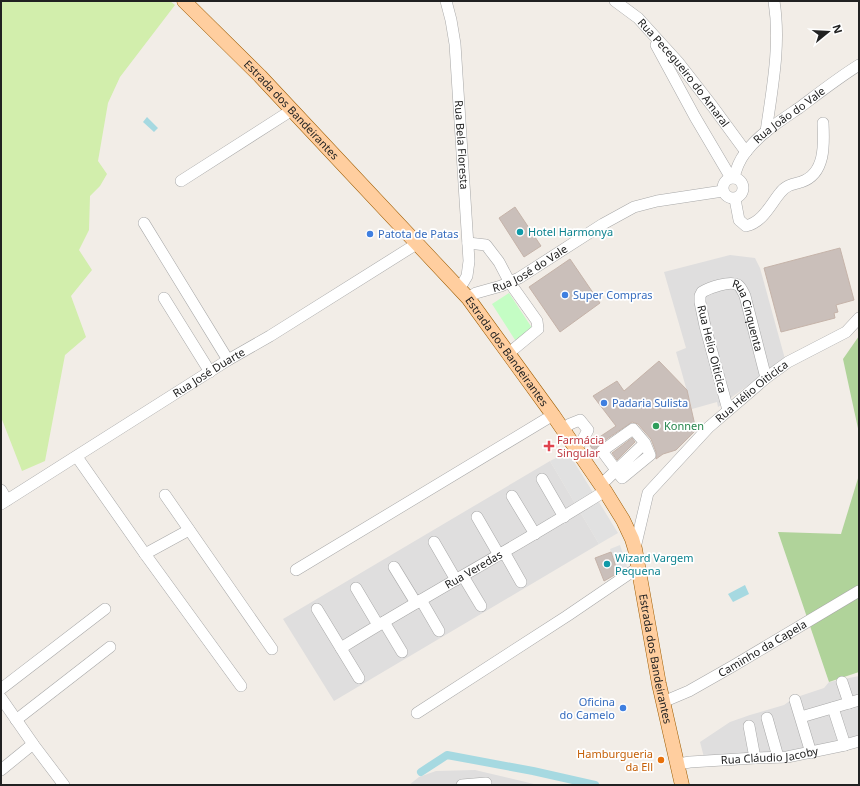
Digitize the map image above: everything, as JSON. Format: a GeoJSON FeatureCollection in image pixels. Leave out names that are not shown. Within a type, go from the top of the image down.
{"type":"FeatureCollection","features":[{"type":"Feature","properties":{"kind":"main road","name":"Estrada dos Bandeirantes"},"geometry":{"type":"LineString","coordinates":[[184,1],[292,110],[418,242],[464,293],[509,353],[603,488],[626,525],[635,549],[663,702],[682,785]]}},
{"type":"Feature","properties":{"kind":"street","name":"Rua Bela Floresta"},"geometry":{"type":"LineString","coordinates":[[446,1],[455,44],[468,243],[469,261],[464,293]]}},
{"type":"Feature","properties":{"kind":"street","name":"Rua Pecegueiro do Amaral"},"geometry":{"type":"LineString","coordinates":[[615,1],[628,10],[646,27],[678,62],[746,152]]}},
{"type":"Feature","properties":{"kind":"street"},"geometry":{"type":"LineString","coordinates":[[766,132],[773,88],[777,45],[774,1]]}},
{"type":"Feature","properties":{"kind":"street"},"geometry":{"type":"LineString","coordinates":[[646,27],[695,116],[733,178],[741,182],[743,188],[741,194],[735,198],[727,197],[723,191],[723,185],[728,179],[733,178]]}},
{"type":"Feature","properties":{"kind":"street","name":"Rua João do Vale"},"geometry":{"type":"LineString","coordinates":[[733,178],[738,164],[746,152],[766,132],[837,79],[859,65]]}},
{"type":"Feature","properties":{"kind":"street"},"geometry":{"type":"LineString","coordinates":[[181,181],[292,110]]}},
{"type":"Feature","properties":{"kind":"street"},"geometry":{"type":"LineString","coordinates":[[735,198],[739,220],[742,224],[746,226],[753,225],[758,222],[785,187],[793,183],[807,180],[814,174],[820,163],[824,150],[823,123]]}},
{"type":"Feature","properties":{"kind":"street","name":"Rua José do Vale"},"geometry":{"type":"LineString","coordinates":[[464,293],[482,291],[510,283],[634,207],[657,201],[723,191]]}},
{"type":"Feature","properties":{"kind":"street"},"geometry":{"type":"LineString","coordinates":[[144,222],[228,360]]}},
{"type":"Feature","properties":{"kind":"street","name":"Rua José Duarte"},"geometry":{"type":"LineString","coordinates":[[4,502],[418,242]]}},
{"type":"Feature","properties":{"kind":"street"},"geometry":{"type":"LineString","coordinates":[[468,243],[486,246],[499,262],[510,283],[537,321],[538,329],[509,353]]}},
{"type":"Feature","properties":{"kind":"street","name":"Rua Cinquenta"},"geometry":{"type":"LineString","coordinates":[[706,290],[729,283],[734,283],[741,288],[766,378]]}},
{"type":"Feature","properties":{"kind":"street","name":"Rua Helio Oiticica"},"geometry":{"type":"LineString","coordinates":[[706,290],[702,292],[700,302],[728,410]]}},
{"type":"Feature","properties":{"kind":"street"},"geometry":{"type":"LineString","coordinates":[[164,298],[210,372]]}},
{"type":"Feature","properties":{"kind":"street","name":"Rua Hélio Oiticica"},"geometry":{"type":"LineString","coordinates":[[635,549],[648,493],[709,427],[766,378],[788,362],[846,332],[859,318]]}},
{"type":"Feature","properties":{"kind":"street"},"geometry":{"type":"LineString","coordinates":[[296,570],[553,415]]}},
{"type":"Feature","properties":{"kind":"street"},"geometry":{"type":"LineString","coordinates":[[563,430],[570,424],[580,420],[588,430],[582,441],[575,447]]}},
{"type":"Feature","properties":{"kind":"street"},"geometry":{"type":"LineString","coordinates":[[633,429],[645,443],[650,455],[622,478],[616,471],[602,451],[633,429]]}},
{"type":"Feature","properties":{"kind":"street"},"geometry":{"type":"LineString","coordinates":[[77,457],[241,686]]}},
{"type":"Feature","properties":{"kind":"street","name":"Rua Veredas"},"geometry":{"type":"LineString","coordinates":[[341,648],[564,517],[603,488],[616,471]]}},
{"type":"Feature","properties":{"kind":"street"},"geometry":{"type":"LineString","coordinates":[[542,479],[564,517]]}},
{"type":"Feature","properties":{"kind":"street"},"geometry":{"type":"LineString","coordinates":[[1,490],[4,502]]}},
{"type":"Feature","properties":{"kind":"street"},"geometry":{"type":"LineString","coordinates":[[165,495],[272,649]]}},
{"type":"Feature","properties":{"kind":"street"},"geometry":{"type":"LineString","coordinates":[[512,496],[535,534]]}},
{"type":"Feature","properties":{"kind":"street"},"geometry":{"type":"LineString","coordinates":[[477,518],[521,582]]}},
{"type":"Feature","properties":{"kind":"street"},"geometry":{"type":"LineString","coordinates":[[145,554],[189,530]]}},
{"type":"Feature","properties":{"kind":"street"},"geometry":{"type":"LineString","coordinates":[[434,542],[481,606]]}},
{"type":"Feature","properties":{"kind":"street"},"geometry":{"type":"LineString","coordinates":[[394,567],[439,631]]}},
{"type":"Feature","properties":{"kind":"street"},"geometry":{"type":"LineString","coordinates":[[417,713],[567,616],[639,567]]}},
{"type":"Feature","properties":{"kind":"street"},"geometry":{"type":"LineString","coordinates":[[356,588],[402,652]]}},
{"type":"Feature","properties":{"kind":"street","name":"Caminho da Capela"},"geometry":{"type":"LineString","coordinates":[[663,702],[689,691],[727,670],[859,591]]}},
{"type":"Feature","properties":{"kind":"street"},"geometry":{"type":"LineString","coordinates":[[1,689],[105,609]]}},
{"type":"Feature","properties":{"kind":"street"},"geometry":{"type":"LineString","coordinates":[[317,609],[359,678]]}},
{"type":"Feature","properties":{"kind":"street"},"geometry":{"type":"LineString","coordinates":[[16,720],[110,647]]}},
{"type":"Feature","properties":{"kind":"street"},"geometry":{"type":"LineString","coordinates":[[801,717],[854,701],[842,682]]}},
{"type":"Feature","properties":{"kind":"street"},"geometry":{"type":"LineString","coordinates":[[795,700],[812,752]]}},
{"type":"Feature","properties":{"kind":"street"},"geometry":{"type":"LineString","coordinates":[[3,704],[64,785]]}},
{"type":"Feature","properties":{"kind":"street"},"geometry":{"type":"LineString","coordinates":[[833,708],[845,745]]}},
{"type":"Feature","properties":{"kind":"street"},"geometry":{"type":"LineString","coordinates":[[767,718],[778,757]]}},
{"type":"Feature","properties":{"kind":"street"},"geometry":{"type":"LineString","coordinates":[[749,726],[755,758]]}},
{"type":"Feature","properties":{"kind":"street","name":"Rua Cláudio Jacoby"},"geometry":{"type":"LineString","coordinates":[[678,764],[690,762],[787,757],[859,741]]}},
{"type":"Feature","properties":{"kind":"street"},"geometry":{"type":"LineString","coordinates":[[1,770],[33,744]]}},
{"type":"Feature","properties":{"kind":"street"},"geometry":{"type":"LineString","coordinates":[[462,785],[486,783]]}},
{"type":"Feature","properties":{"kind":"shaded area"},"geometry":{"type":"Polygon","coordinates":[[[730,255],[755,258],[760,268],[785,359],[718,407],[717,402],[692,409],[676,352],[686,348],[664,272],[730,255]]]}},
{"type":"Feature","properties":{"kind":"shaded area"},"geometry":{"type":"Polygon","coordinates":[[[568,452],[618,533],[599,544],[550,461],[568,452]]]}},
{"type":"Feature","properties":{"kind":"shaded area"},"geometry":{"type":"Polygon","coordinates":[[[550,461],[599,544],[334,701],[283,619],[550,461]]]}},
{"type":"Feature","properties":{"kind":"shaded area"},"geometry":{"type":"Polygon","coordinates":[[[620,545],[627,567],[618,570],[610,549],[620,545]]]}},
{"type":"Feature","properties":{"kind":"shaded area"},"geometry":{"type":"Polygon","coordinates":[[[859,676],[859,739],[814,754],[705,761],[700,742],[730,722],[784,705],[794,698],[824,688],[829,682],[859,676]]]}},
{"type":"Feature","properties":{"kind":"shaded area"},"geometry":{"type":"Polygon","coordinates":[[[475,770],[538,785],[409,785],[419,777],[436,771],[475,770]]]}},
{"type":"Feature","properties":{"kind":"green space"},"geometry":{"type":"Polygon","coordinates":[[[1,1],[170,1],[175,5],[120,77],[108,103],[98,161],[107,174],[100,186],[90,196],[89,230],[79,250],[92,270],[71,296],[86,337],[65,355],[45,461],[22,471],[1,417],[1,1]]]}},
{"type":"Feature","properties":{"kind":"green space"},"geometry":{"type":"Polygon","coordinates":[[[509,293],[534,331],[517,343],[492,304],[509,293]]]}},
{"type":"Feature","properties":{"kind":"green space"},"geometry":{"type":"Polygon","coordinates":[[[859,336],[859,433],[843,359],[859,336]]]}},
{"type":"Feature","properties":{"kind":"green space"},"geometry":{"type":"Polygon","coordinates":[[[859,475],[859,672],[829,682],[778,532],[841,534],[859,475]]]}},
{"type":"Feature","properties":{"kind":"water"},"geometry":{"type":"Polygon","coordinates":[[[147,117],[158,128],[154,132],[143,122],[147,117]]]}},
{"type":"Feature","properties":{"kind":"water"},"geometry":{"type":"Polygon","coordinates":[[[745,585],[749,594],[733,602],[728,594],[745,585]]]}},
{"type":"Feature","properties":{"kind":"building","name":"Hotel Harmonya"},"geometry":{"type":"Polygon","coordinates":[[[515,207],[541,246],[524,257],[499,218],[515,207]]]}},
{"type":"Feature","properties":{"kind":"building"},"geometry":{"type":"Polygon","coordinates":[[[840,248],[854,300],[836,305],[838,312],[834,313],[835,318],[781,332],[764,268],[840,248]]]}},
{"type":"Feature","properties":{"kind":"building","name":"Super Compras"},"geometry":{"type":"Polygon","coordinates":[[[570,259],[600,303],[560,332],[529,287],[570,259]]]}},
{"type":"Feature","properties":{"kind":"building","name":"Konnen"},"geometry":{"type":"Polygon","coordinates":[[[659,361],[687,390],[696,430],[676,450],[663,454],[656,459],[656,452],[651,439],[638,424],[632,422],[598,445],[596,454],[589,444],[616,426],[593,396],[617,381],[624,391],[659,361]]]}},
{"type":"Feature","properties":{"kind":"building"},"geometry":{"type":"Polygon","coordinates":[[[632,438],[635,442],[617,460],[612,453],[632,438]]]}},
{"type":"Feature","properties":{"kind":"building","name":"Wizard Vargem Pequena"},"geometry":{"type":"Polygon","coordinates":[[[611,552],[618,573],[604,581],[595,558],[611,552]]]}},
{"type":"Feature","properties":{"kind":"waterway"},"geometry":{"type":"LineString","coordinates":[[421,772],[447,755],[533,771],[595,785]]}},
{"type":"Feature","properties":{"kind":"place","name":"Hotel Harmonya"},"geometry":{"type":"Point","coordinates":[520,232]}},
{"type":"Feature","properties":{"kind":"place","name":"Patota de Patas"},"geometry":{"type":"Point","coordinates":[370,234]}},
{"type":"Feature","properties":{"kind":"place","name":"Super Compras"},"geometry":{"type":"Point","coordinates":[565,295]}},
{"type":"Feature","properties":{"kind":"place","name":"Padaria Sulista"},"geometry":{"type":"Point","coordinates":[604,403]}},
{"type":"Feature","properties":{"kind":"place","name":"Konnen"},"geometry":{"type":"Point","coordinates":[656,426]}},
{"type":"Feature","properties":{"kind":"place","name":"Farmácia Singular"},"geometry":{"type":"Point","coordinates":[549,446]}},
{"type":"Feature","properties":{"kind":"place","name":"Wizard Vargem Pequena"},"geometry":{"type":"Point","coordinates":[607,564]}},
{"type":"Feature","properties":{"kind":"place","name":"Oficina do Camelo"},"geometry":{"type":"Point","coordinates":[623,708]}},
{"type":"Feature","properties":{"kind":"place","name":"Hamburgueria da Ell"},"geometry":{"type":"Point","coordinates":[661,760]}}]}
